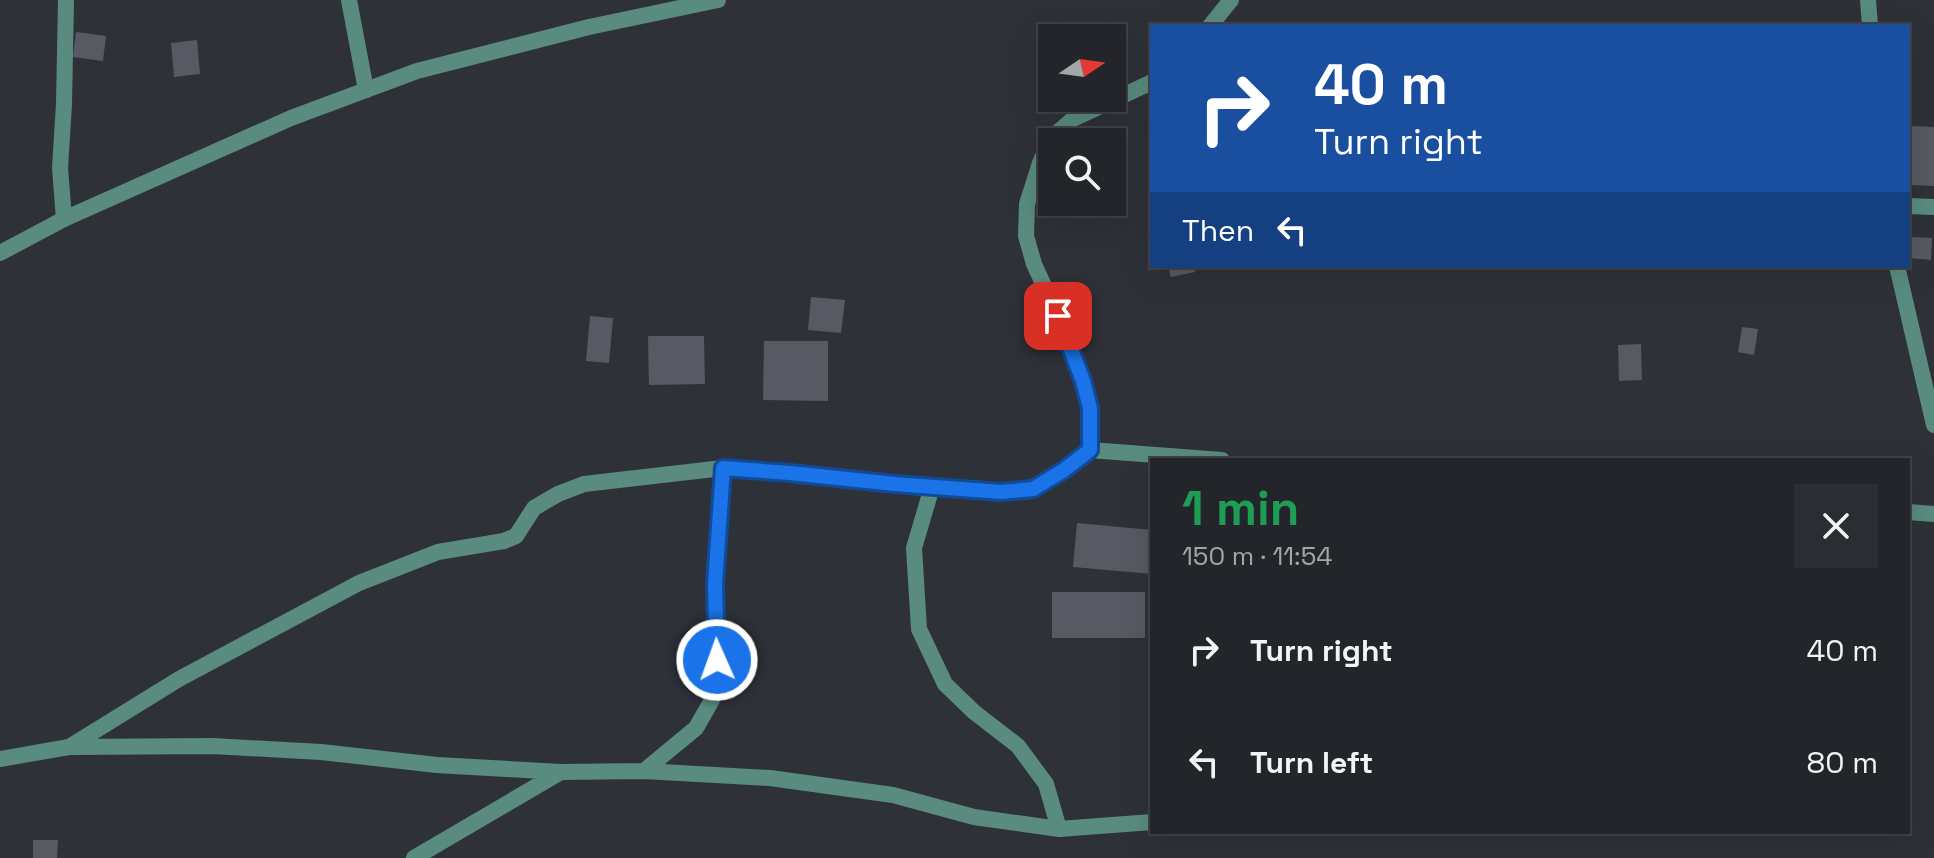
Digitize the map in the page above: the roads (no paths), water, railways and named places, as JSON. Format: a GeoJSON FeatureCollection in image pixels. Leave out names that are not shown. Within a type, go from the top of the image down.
{"type":"FeatureCollection","features":[{"type":"Feature","properties":{"kind":"street"},"geometry":{"type":"LineString","coordinates":[[64,219],[60,168],[66,0]]}},
{"type":"Feature","properties":{"kind":"street"},"geometry":{"type":"LineString","coordinates":[[349,0],[366,90]]}},
{"type":"Feature","properties":{"kind":"street"},"geometry":{"type":"LineString","coordinates":[[0,253],[64,219],[291,118],[417,71],[589,27],[718,0]]}},
{"type":"Feature","properties":{"kind":"street"},"geometry":{"type":"LineString","coordinates":[[1212,24],[1231,0]]}},
{"type":"Feature","properties":{"kind":"street"},"geometry":{"type":"LineString","coordinates":[[1868,0],[1870,24]]}},
{"type":"Feature","properties":{"kind":"street"},"geometry":{"type":"LineString","coordinates":[[1090,450],[1087,394],[1058,316],[1034,264],[1026,236],[1027,204],[1051,138],[1073,119],[1150,83]]}},
{"type":"Feature","properties":{"kind":"street"},"geometry":{"type":"LineString","coordinates":[[1910,206],[1934,207]]}},
{"type":"Feature","properties":{"kind":"street"},"geometry":{"type":"LineString","coordinates":[[1897,268],[1934,425]]}},
{"type":"Feature","properties":{"kind":"street"},"geometry":{"type":"LineString","coordinates":[[69,747],[179,679],[359,583],[438,552],[504,541],[516,536],[534,508],[584,484],[723,468],[1001,492],[1033,489],[1090,450],[1196,458]]}},
{"type":"Feature","properties":{"kind":"street"},"geometry":{"type":"LineString","coordinates":[[644,771],[696,728],[712,700],[717,660],[715,584],[723,468]]}},
{"type":"Feature","properties":{"kind":"street"},"geometry":{"type":"LineString","coordinates":[[932,487],[914,548],[919,629],[945,684],[974,712],[1018,746],[1046,784],[1059,829]]}},
{"type":"Feature","properties":{"kind":"street"},"geometry":{"type":"LineString","coordinates":[[1910,512],[1934,514]]}},
{"type":"Feature","properties":{"kind":"street"},"geometry":{"type":"LineString","coordinates":[[0,759],[69,747],[213,746],[321,752],[437,765],[770,778],[893,795],[974,817],[1059,829],[1150,822]]}},
{"type":"Feature","properties":{"kind":"street"},"geometry":{"type":"LineString","coordinates":[[414,858],[561,772]]}}]}
